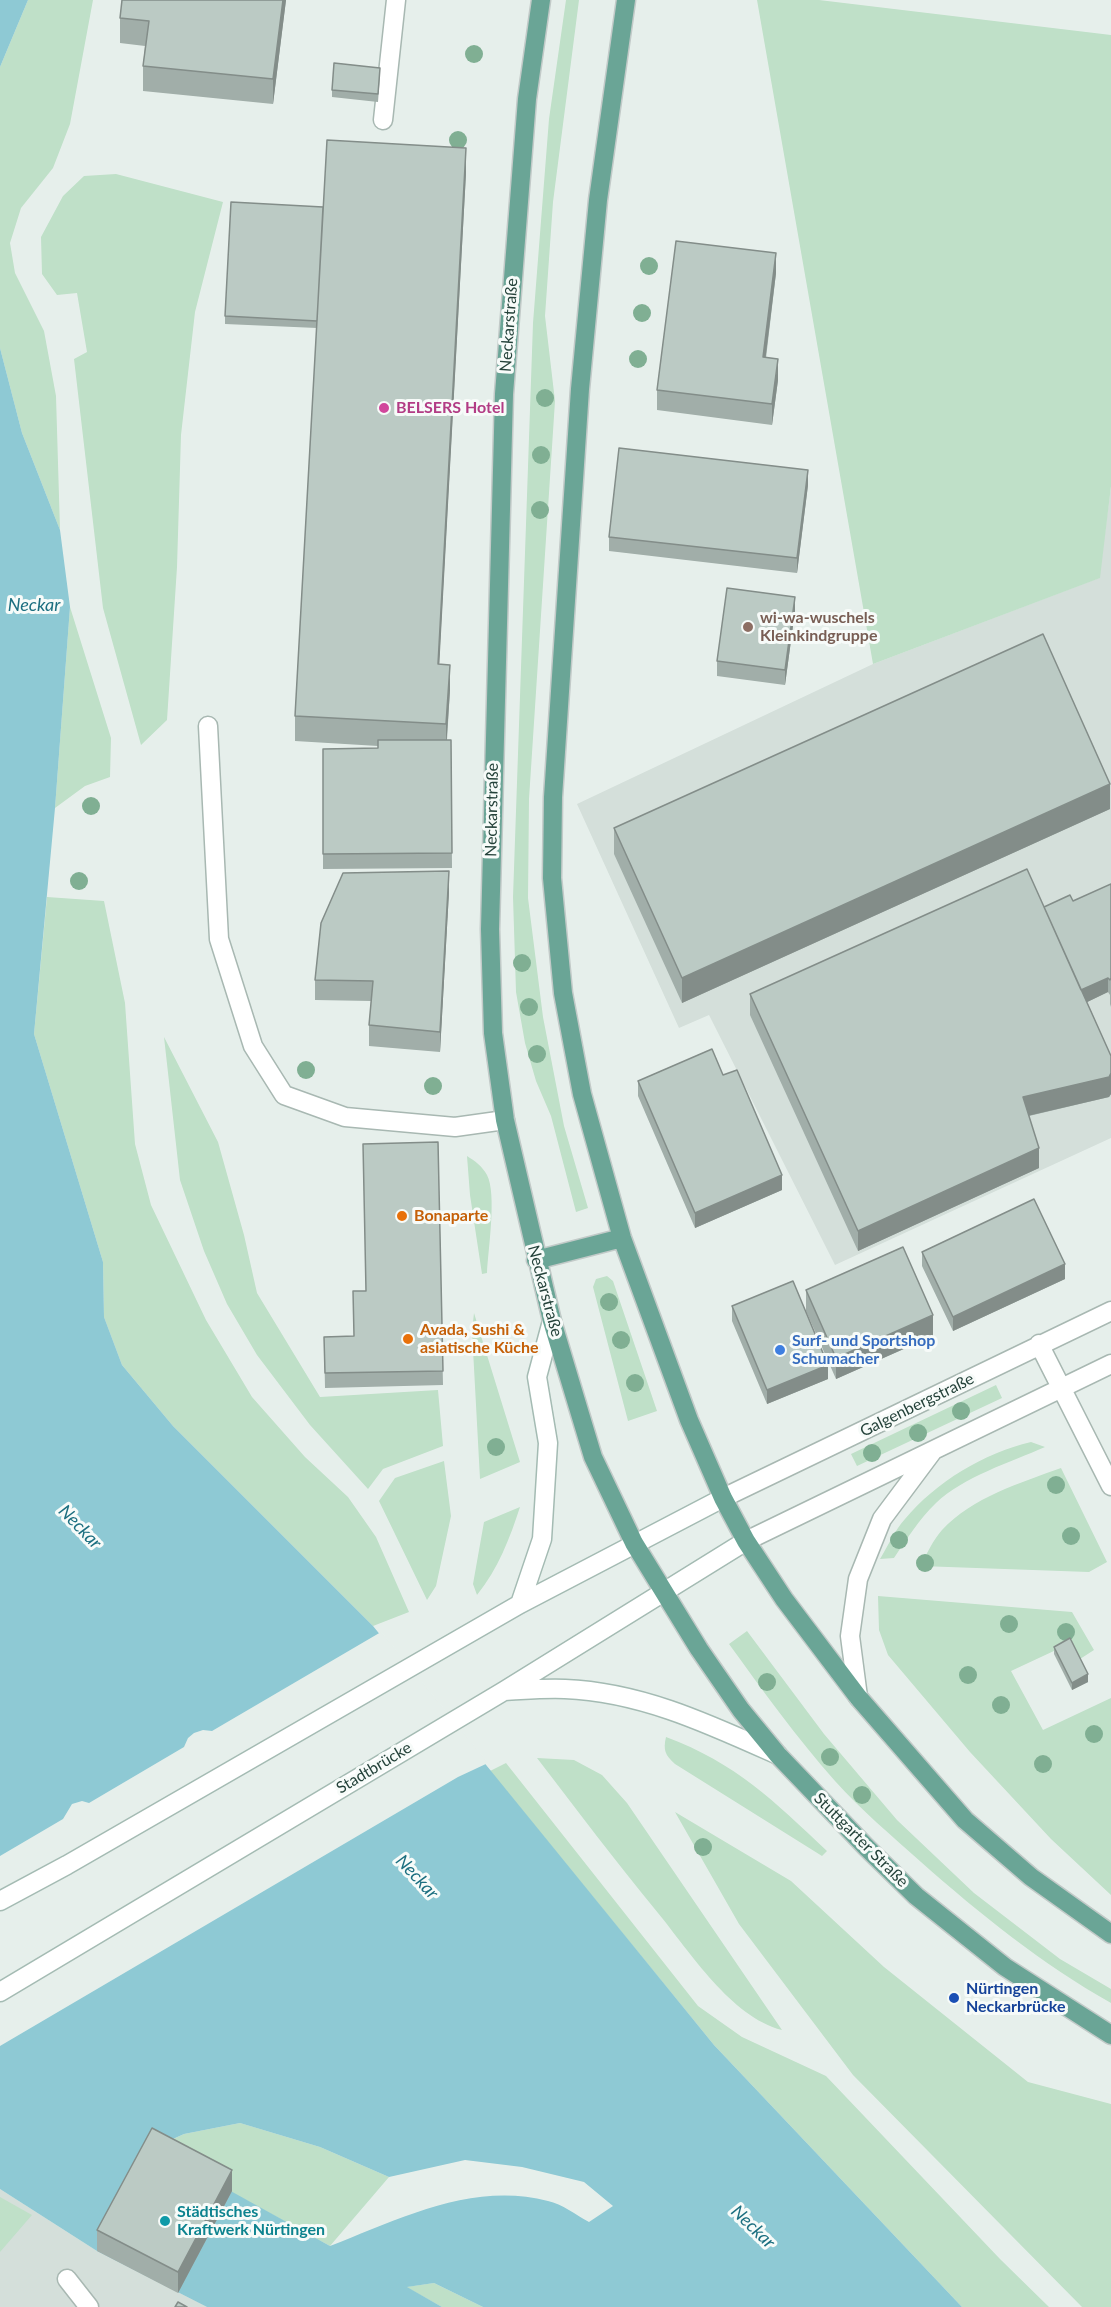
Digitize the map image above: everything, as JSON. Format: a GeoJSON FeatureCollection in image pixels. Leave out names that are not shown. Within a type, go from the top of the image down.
{"type":"FeatureCollection","features":[{"type":"Feature","properties":{"kind":"main road","name":"Neckarstraße"},"geometry":{"type":"LineString","coordinates":[[541,0],[526,111],[504,418],[490,929],[493,1033],[505,1120],[536,1260],[593,1457],[634,1542],[664,1593]]}},
{"type":"Feature","properties":{"kind":"main road"},"geometry":{"type":"LineString","coordinates":[[626,0],[598,200],[579,389],[552,808],[552,878],[563,993],[582,1094],[622,1238],[689,1420],[723,1498],[746,1541],[784,1599],[858,1697],[965,1820],[1031,1877],[1111,1934]]}},
{"type":"Feature","properties":{"kind":"main road"},"geometry":{"type":"LineString","coordinates":[[536,1260],[622,1238]]}},
{"type":"Feature","properties":{"kind":"main road","name":"Stuttgarter Straße"},"geometry":{"type":"LineString","coordinates":[[664,1593],[741,1710],[778,1755],[866,1847],[916,1896],[1005,1967],[1111,2035]]}},
{"type":"Feature","properties":{"kind":"street"},"geometry":{"type":"LineString","coordinates":[[383,120],[396,0]]}},
{"type":"Feature","properties":{"kind":"street"},"geometry":{"type":"LineString","coordinates":[[208,726],[219,939],[253,1046],[284,1095],[345,1117],[455,1127],[505,1120]]}},
{"type":"Feature","properties":{"kind":"street","name":"Galgenbergstraße"},"geometry":{"type":"LineString","coordinates":[[723,1498],[1111,1311]]}},
{"type":"Feature","properties":{"kind":"street"},"geometry":{"type":"LineString","coordinates":[[520,1604],[542,1539],[548,1443],[537,1377],[552,1321]]}},
{"type":"Feature","properties":{"kind":"street"},"geometry":{"type":"LineString","coordinates":[[1040,1344],[1111,1486]]}},
{"type":"Feature","properties":{"kind":"street"},"geometry":{"type":"LineString","coordinates":[[746,1541],[1111,1364]]}},
{"type":"Feature","properties":{"kind":"street"},"geometry":{"type":"LineString","coordinates":[[858,1697],[850,1636],[858,1579],[882,1520],[934,1450]]}},
{"type":"Feature","properties":{"kind":"street"},"geometry":{"type":"LineString","coordinates":[[0,1901],[67,1865],[520,1604],[634,1542],[723,1498]]}},
{"type":"Feature","properties":{"kind":"street","name":"Stadtbrücke"},"geometry":{"type":"LineString","coordinates":[[0,1992],[504,1691],[746,1541]]}},
{"type":"Feature","properties":{"kind":"street"},"geometry":{"type":"LineString","coordinates":[[504,1691],[565,1689],[646,1701],[689,1716],[778,1755]]}},
{"type":"Feature","properties":{"kind":"street"},"geometry":{"type":"LineString","coordinates":[[67,2279],[89,2307]]}},
{"type":"Feature","properties":{"kind":"shaded area"},"geometry":{"type":"Polygon","coordinates":[[[1111,486],[1111,1138],[835,1265],[709,1015],[679,1028],[577,804],[873,664],[1099,578],[1111,486]]]}},
{"type":"Feature","properties":{"kind":"shaded area"},"geometry":{"type":"Polygon","coordinates":[[[0,2189],[97,2251],[207,2307],[0,2307],[0,2189]]]}},
{"type":"Feature","properties":{"kind":"green space"},"geometry":{"type":"Polygon","coordinates":[[[28,0],[93,0],[70,124],[53,168],[21,208],[10,243],[15,273],[44,331],[56,396],[60,530],[22,433],[0,348],[0,67],[28,0]]]}},
{"type":"Feature","properties":{"kind":"green space"},"geometry":{"type":"Polygon","coordinates":[[[566,0],[579,0],[553,202],[545,316],[555,401],[529,799],[528,898],[543,1017],[564,1126],[588,1208],[576,1212],[551,1116],[536,1081],[525,1043],[516,992],[513,897],[533,323],[549,119],[566,0]]]}},
{"type":"Feature","properties":{"kind":"green space"},"geometry":{"type":"Polygon","coordinates":[[[757,0],[819,0],[1111,35],[1111,486],[1100,578],[873,664],[757,0]]]}},
{"type":"Feature","properties":{"kind":"green space"},"geometry":{"type":"Polygon","coordinates":[[[116,174],[223,202],[195,312],[181,435],[177,567],[167,720],[141,745],[103,608],[74,359],[87,352],[77,293],[57,295],[42,274],[41,237],[63,196],[84,176],[116,174]]]}},
{"type":"Feature","properties":{"kind":"green space"},"geometry":{"type":"Polygon","coordinates":[[[70,607],[111,738],[110,777],[85,786],[55,808],[70,607]]]}},
{"type":"Feature","properties":{"kind":"green space"},"geometry":{"type":"Polygon","coordinates":[[[47,897],[104,901],[125,1003],[135,1144],[151,1205],[206,1320],[252,1397],[305,1457],[348,1497],[376,1537],[409,1612],[373,1626],[173,1426],[122,1365],[104,1317],[103,1262],[34,1034],[47,897]]]}},
{"type":"Feature","properties":{"kind":"green space"},"geometry":{"type":"Polygon","coordinates":[[[164,1037],[218,1142],[244,1235],[257,1293],[320,1397],[438,1390],[443,1446],[383,1469],[368,1489],[310,1425],[257,1355],[227,1304],[204,1251],[180,1180],[164,1037]]]}},
{"type":"Feature","properties":{"kind":"green space"},"geometry":{"type":"Polygon","coordinates":[[[467,1156],[485,1172],[490,1184],[491,1223],[487,1273],[482,1274],[470,1195],[467,1156]]]}},
{"type":"Feature","properties":{"kind":"green space"},"geometry":{"type":"Polygon","coordinates":[[[607,1276],[613,1281],[657,1411],[628,1421],[593,1287],[596,1279],[607,1276]]]}},
{"type":"Feature","properties":{"kind":"green space"},"geometry":{"type":"Polygon","coordinates":[[[474,1313],[520,1462],[480,1479],[472,1331],[474,1313]]]}},
{"type":"Feature","properties":{"kind":"green space"},"geometry":{"type":"Polygon","coordinates":[[[996,1385],[1002,1398],[857,1466],[851,1454],[996,1385]]]}},
{"type":"Feature","properties":{"kind":"green space"},"geometry":{"type":"Polygon","coordinates":[[[1031,1442],[1045,1447],[960,1485],[936,1503],[924,1516],[894,1558],[880,1559],[905,1519],[946,1481],[996,1453],[1031,1442]]]}},
{"type":"Feature","properties":{"kind":"green space"},"geometry":{"type":"Polygon","coordinates":[[[444,1461],[451,1516],[436,1586],[427,1600],[379,1501],[395,1478],[444,1461]]]}},
{"type":"Feature","properties":{"kind":"green space"},"geometry":{"type":"Polygon","coordinates":[[[1061,1468],[1107,1562],[1089,1572],[920,1566],[942,1530],[968,1508],[998,1492],[1061,1468]]]}},
{"type":"Feature","properties":{"kind":"green space"},"geometry":{"type":"Polygon","coordinates":[[[520,1507],[503,1553],[477,1595],[473,1584],[484,1522],[520,1507]]]}},
{"type":"Feature","properties":{"kind":"green space"},"geometry":{"type":"Polygon","coordinates":[[[878,1596],[1072,1612],[1094,1650],[1080,1659],[1071,1643],[1011,1671],[1043,1730],[1111,1698],[1111,1895],[1051,1839],[970,1752],[888,1655],[879,1630],[878,1596]]]}},
{"type":"Feature","properties":{"kind":"green space"},"geometry":{"type":"Polygon","coordinates":[[[747,1631],[824,1734],[897,1820],[974,1893],[1060,1959],[1111,1989],[1111,2003],[1036,1955],[989,1920],[877,1823],[845,1792],[767,1697],[729,1644],[747,1631]]]}},
{"type":"Feature","properties":{"kind":"green space"},"geometry":{"type":"Polygon","coordinates":[[[666,1737],[691,1747],[734,1771],[771,1800],[827,1851],[822,1856],[675,1764],[666,1752],[666,1737]]]}},
{"type":"Feature","properties":{"kind":"green space"},"geometry":{"type":"Polygon","coordinates":[[[537,1758],[574,1760],[602,1775],[627,1803],[782,2030],[763,2023],[746,2012],[713,1981],[627,1875],[537,1758]]]}},
{"type":"Feature","properties":{"kind":"green space"},"geometry":{"type":"Polygon","coordinates":[[[506,1763],[698,2006],[742,2037],[826,2076],[1000,2259],[1049,2307],[962,2307],[714,2045],[490,1771],[506,1763]]]}},
{"type":"Feature","properties":{"kind":"green space"},"geometry":{"type":"Polygon","coordinates":[[[675,1812],[791,1881],[884,1967],[1028,2082],[1111,2104],[1111,2307],[1082,2307],[853,2075],[739,1924],[675,1812]]]}},
{"type":"Feature","properties":{"kind":"green space"},"geometry":{"type":"Polygon","coordinates":[[[240,2123],[320,2147],[389,2177],[330,2246],[152,2149],[184,2134],[240,2123]]]}},
{"type":"Feature","properties":{"kind":"green space"},"geometry":{"type":"Polygon","coordinates":[[[0,2197],[32,2215],[0,2252],[0,2197]]]}},
{"type":"Feature","properties":{"kind":"green space"},"geometry":{"type":"Polygon","coordinates":[[[434,2283],[483,2307],[442,2307],[406,2287],[434,2283]]]}},
{"type":"Feature","properties":{"kind":"water"},"geometry":{"type":"Polygon","coordinates":[[[0,0],[28,0],[0,67],[0,0]]]}},
{"type":"Feature","properties":{"kind":"water","name":"Neckar"},"geometry":{"type":"Polygon","coordinates":[[[0,348],[22,433],[60,530],[70,607],[55,808],[34,1034],[103,1262],[104,1317],[122,1365],[173,1426],[373,1626],[714,2045],[962,2307],[483,2307],[434,2283],[407,2287],[442,2307],[207,2307],[97,2251],[0,2189],[0,348]],[[240,2123],[184,2134],[153,2148],[330,2246],[410,2215],[464,2199],[520,2196],[548,2201],[564,2207],[589,2222],[613,2206],[584,2182],[522,2167],[465,2160],[389,2177],[320,2147],[240,2123]]]}},
{"type":"Feature","properties":{"kind":"pier"},"geometry":{"type":"Polygon","coordinates":[[[381,1632],[488,1763],[458,1777],[0,2046],[0,1856],[63,1819],[72,1804],[82,1801],[89,1803],[184,1747],[188,1738],[194,1733],[203,1730],[212,1731],[381,1632]]]}},
{"type":"Feature","properties":{"kind":"building"},"geometry":{"type":"Polygon","coordinates":[[[122,0],[283,0],[273,79],[143,66],[149,21],[120,18],[122,0]]]}},
{"type":"Feature","properties":{"kind":"building"},"geometry":{"type":"Polygon","coordinates":[[[334,63],[380,68],[378,94],[332,90],[334,63]]]}},
{"type":"Feature","properties":{"kind":"building","name":"BELSERS Hotel"},"geometry":{"type":"Polygon","coordinates":[[[327,140],[466,148],[438,664],[450,665],[446,724],[295,716],[327,140]]]}},
{"type":"Feature","properties":{"kind":"building"},"geometry":{"type":"Polygon","coordinates":[[[231,202],[323,207],[317,321],[225,316],[231,202]]]}},
{"type":"Feature","properties":{"kind":"building"},"geometry":{"type":"Polygon","coordinates":[[[676,241],[776,253],[763,357],[778,359],[772,404],[657,390],[676,241]]]}},
{"type":"Feature","properties":{"kind":"building"},"geometry":{"type":"Polygon","coordinates":[[[619,448],[808,470],[797,558],[609,537],[619,448]]]}},
{"type":"Feature","properties":{"kind":"building"},"geometry":{"type":"Polygon","coordinates":[[[727,588],[795,597],[785,670],[717,661],[727,588]]]}},
{"type":"Feature","properties":{"kind":"building"},"geometry":{"type":"Polygon","coordinates":[[[1043,634],[1110,784],[682,978],[614,828],[1043,634]]]}},
{"type":"Feature","properties":{"kind":"building"},"geometry":{"type":"Polygon","coordinates":[[[378,740],[451,740],[452,853],[323,854],[323,749],[378,748],[378,740]]]}},
{"type":"Feature","properties":{"kind":"building"},"geometry":{"type":"Polygon","coordinates":[[[1027,869],[1111,1056],[1111,1073],[1109,1077],[1023,1097],[1039,1148],[858,1231],[750,994],[1027,869]]]}},
{"type":"Feature","properties":{"kind":"building"},"geometry":{"type":"Polygon","coordinates":[[[449,871],[440,1032],[369,1025],[373,981],[315,980],[321,923],[343,873],[449,871]]]}},
{"type":"Feature","properties":{"kind":"building"},"geometry":{"type":"Polygon","coordinates":[[[1111,884],[1111,978],[1081,990],[1044,907],[1070,895],[1073,901],[1111,884]]]}},
{"type":"Feature","properties":{"kind":"building"},"geometry":{"type":"Polygon","coordinates":[[[712,1049],[723,1075],[737,1070],[782,1175],[695,1213],[638,1081],[712,1049]]]}},
{"type":"Feature","properties":{"kind":"building"},"geometry":{"type":"Polygon","coordinates":[[[438,1142],[443,1371],[325,1373],[324,1337],[354,1336],[353,1291],[366,1291],[363,1144],[438,1142]]]}},
{"type":"Feature","properties":{"kind":"building"},"geometry":{"type":"Polygon","coordinates":[[[1034,1199],[1065,1264],[953,1317],[922,1252],[1034,1199]]]}},
{"type":"Feature","properties":{"kind":"building"},"geometry":{"type":"Polygon","coordinates":[[[903,1247],[933,1315],[836,1358],[806,1290],[903,1247]]]}},
{"type":"Feature","properties":{"kind":"building","name":"Surf- und Sportshop Schumacher"},"geometry":{"type":"Polygon","coordinates":[[[793,1281],[828,1365],[767,1390],[732,1306],[793,1281]]]}},
{"type":"Feature","properties":{"kind":"building"},"geometry":{"type":"Polygon","coordinates":[[[1070,1638],[1088,1674],[1072,1683],[1054,1647],[1070,1638]]]}},
{"type":"Feature","properties":{"kind":"building","name":"Städtisches Kraftwerk Nürtingen"},"geometry":{"type":"Polygon","coordinates":[[[152,2128],[232,2170],[178,2272],[97,2230],[152,2128]]]}},
{"type":"Feature","properties":{"kind":"building"},"geometry":{"type":"Polygon","coordinates":[[[178,2302],[187,2307],[175,2307],[178,2302]]]}},
{"type":"Feature","properties":{"kind":"place","name":"BELSERS Hotel"},"geometry":{"type":"Point","coordinates":[384,408]}},
{"type":"Feature","properties":{"kind":"place","name":"wi-wa-wuschels Kleinkindgruppe"},"geometry":{"type":"Point","coordinates":[748,627]}},
{"type":"Feature","properties":{"kind":"place","name":"Bonaparte"},"geometry":{"type":"Point","coordinates":[402,1216]}},
{"type":"Feature","properties":{"kind":"place","name":"Avada, Sushi & asiatische Küche"},"geometry":{"type":"Point","coordinates":[408,1339]}},
{"type":"Feature","properties":{"kind":"place","name":"Surf- und Sportshop Schumacher"},"geometry":{"type":"Point","coordinates":[780,1350]}},
{"type":"Feature","properties":{"kind":"place","name":"Nürtingen Neckarbrücke"},"geometry":{"type":"Point","coordinates":[954,1998]}},
{"type":"Feature","properties":{"kind":"place","name":"Städtisches Kraftwerk Nürtingen"},"geometry":{"type":"Point","coordinates":[165,2221]}}]}
